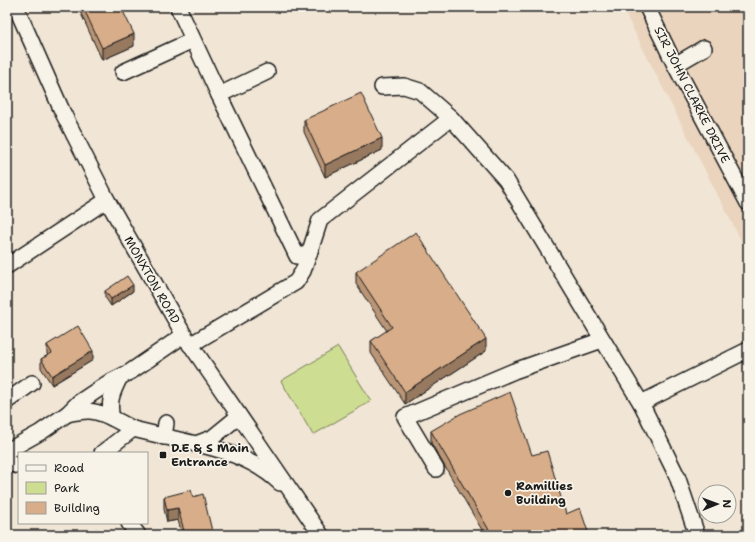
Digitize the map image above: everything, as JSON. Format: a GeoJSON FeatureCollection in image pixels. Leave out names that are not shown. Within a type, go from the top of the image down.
{"type":"FeatureCollection","features":[{"type":"Feature","properties":{"kind":"street","name":"MONXTON ROAD"},"geometry":{"type":"LineString","coordinates":[[16,7],[63,113],[107,200],[187,340],[292,495],[321,535]]}},
{"type":"Feature","properties":{"kind":"street"},"geometry":{"type":"LineString","coordinates":[[178,7],[297,256],[309,254]]}},
{"type":"Feature","properties":{"kind":"street","name":"SIR JOHN CLARKE DRIVE"},"geometry":{"type":"LineString","coordinates":[[647,7],[675,65],[748,203]]}},
{"type":"Feature","properties":{"kind":"street"},"geometry":{"type":"LineString","coordinates":[[123,72],[193,40]]}},
{"type":"Feature","properties":{"kind":"street"},"geometry":{"type":"LineString","coordinates":[[675,65],[704,48]]}},
{"type":"Feature","properties":{"kind":"street"},"geometry":{"type":"LineString","coordinates":[[219,95],[267,72]]}},
{"type":"Feature","properties":{"kind":"street"},"geometry":{"type":"LineString","coordinates":[[382,87],[404,86],[420,91],[451,118],[506,180],[641,403],[677,476],[697,535]]}},
{"type":"Feature","properties":{"kind":"street"},"geometry":{"type":"LineString","coordinates":[[7,451],[41,432],[66,414],[78,403],[108,383],[119,379],[187,340],[296,282],[304,272],[320,220],[451,118]]}},
{"type":"Feature","properties":{"kind":"street"},"geometry":{"type":"LineString","coordinates":[[7,266],[107,200]]}},
{"type":"Feature","properties":{"kind":"street"},"geometry":{"type":"LineString","coordinates":[[436,469],[405,417],[508,374],[602,340]]}},
{"type":"Feature","properties":{"kind":"street"},"geometry":{"type":"LineString","coordinates":[[641,403],[748,350]]}},
{"type":"Feature","properties":{"kind":"street"},"geometry":{"type":"LineString","coordinates":[[112,418],[109,407],[110,398],[119,379]]}},
{"type":"Feature","properties":{"kind":"street"},"geometry":{"type":"LineString","coordinates":[[7,401],[32,383]]}},
{"type":"Feature","properties":{"kind":"street"},"geometry":{"type":"LineString","coordinates":[[66,414],[89,410],[98,411],[133,429],[165,430],[196,444],[220,449],[272,476],[292,495]]}},
{"type":"Feature","properties":{"kind":"street"},"geometry":{"type":"LineString","coordinates":[[196,444],[212,438],[239,416]]}},
{"type":"Feature","properties":{"kind":"street"},"geometry":{"type":"LineString","coordinates":[[103,452],[133,429]]}},
{"type":"Feature","properties":{"kind":"street"},"geometry":{"type":"LineString","coordinates":[[7,463],[18,466]]}},
{"type":"Feature","properties":{"kind":"shaded area"},"geometry":{"type":"Polygon","coordinates":[[[622,7],[748,7],[748,254],[669,100],[622,7]]]}},
{"type":"Feature","properties":{"kind":"green space"},"geometry":{"type":"Polygon","coordinates":[[[338,347],[371,401],[313,435],[281,381],[338,347]]]}},
{"type":"Feature","properties":{"kind":"building"},"geometry":{"type":"Polygon","coordinates":[[[83,7],[121,7],[134,34],[102,48],[83,7]]]}},
{"type":"Feature","properties":{"kind":"building"},"geometry":{"type":"Polygon","coordinates":[[[361,93],[382,138],[325,165],[304,120],[361,93]]]}},
{"type":"Feature","properties":{"kind":"building"},"geometry":{"type":"Polygon","coordinates":[[[416,232],[486,339],[405,392],[371,341],[392,327],[356,272],[416,232]]]}},
{"type":"Feature","properties":{"kind":"building"},"geometry":{"type":"Polygon","coordinates":[[[127,276],[133,285],[111,299],[105,291],[127,276]]]}},
{"type":"Feature","properties":{"kind":"building"},"geometry":{"type":"Polygon","coordinates":[[[78,326],[93,351],[52,376],[41,359],[52,353],[47,345],[78,326]]]}},
{"type":"Feature","properties":{"kind":"building","name":"Ramillies Building"},"geometry":{"type":"Polygon","coordinates":[[[510,392],[532,455],[547,451],[566,514],[580,508],[589,535],[492,535],[431,431],[460,414],[510,392]]]}},
{"type":"Feature","properties":{"kind":"building"},"geometry":{"type":"Polygon","coordinates":[[[191,490],[193,497],[203,494],[213,535],[185,535],[178,508],[167,510],[164,497],[191,490]]]}},
{"type":"Feature","properties":{"kind":"building"},"geometry":{"type":"Polygon","coordinates":[[[95,529],[109,531],[108,535],[94,535],[95,529]]]}},
{"type":"Feature","properties":{"kind":"place","name":"D.E & S Main Entrance"},"geometry":{"type":"Point","coordinates":[163,455]}},
{"type":"Feature","properties":{"kind":"place","name":"Ramillies Building"},"geometry":{"type":"Point","coordinates":[508,493]}}]}
